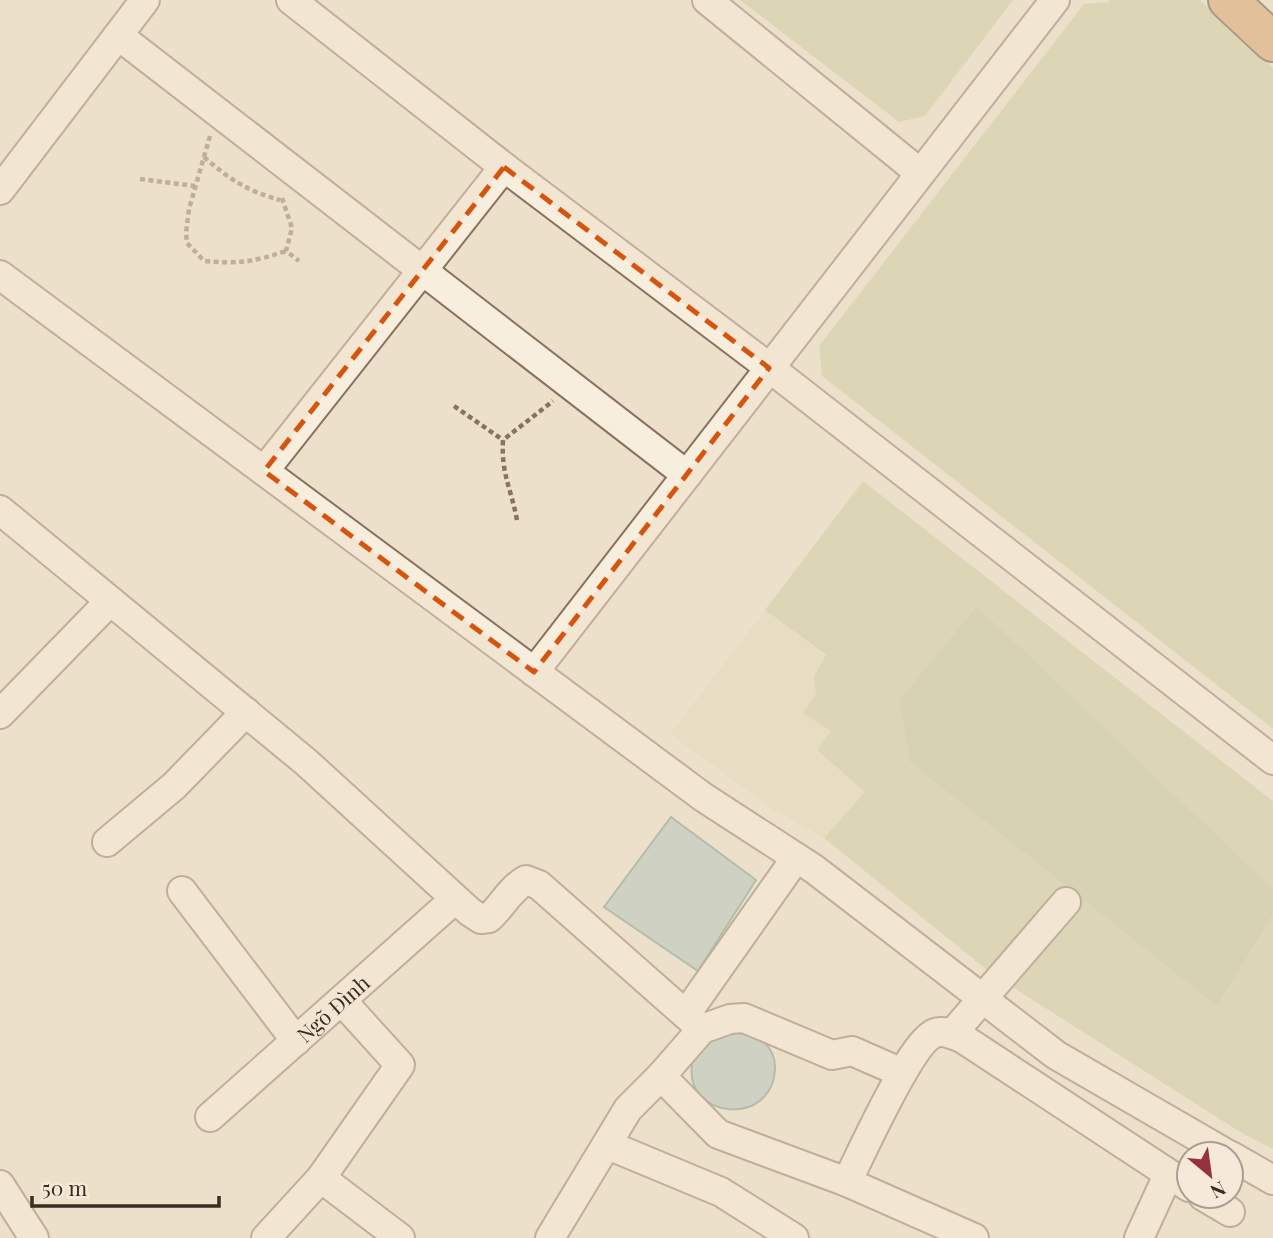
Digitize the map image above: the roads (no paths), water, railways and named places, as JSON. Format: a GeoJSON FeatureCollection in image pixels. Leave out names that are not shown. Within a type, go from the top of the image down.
{"type":"FeatureCollection","features":[{"type":"Feature","properties":{"kind":"highway"},"geometry":{"type":"LineString","coordinates":[[1227,0],[1273,42]]}},
{"type":"Feature","properties":{"kind":"street"},"geometry":{"type":"LineString","coordinates":[[0,190],[145,0]]}},
{"type":"Feature","properties":{"kind":"street"},"geometry":{"type":"LineString","coordinates":[[291,0],[1273,760]]}},
{"type":"Feature","properties":{"kind":"street"},"geometry":{"type":"LineString","coordinates":[[707,0],[920,173]]}},
{"type":"Feature","properties":{"kind":"street"},"geometry":{"type":"LineString","coordinates":[[534,672],[1055,0]]}},
{"type":"Feature","properties":{"kind":"street"},"geometry":{"type":"LineString","coordinates":[[119,36],[687,475]]}},
{"type":"Feature","properties":{"kind":"street"},"geometry":{"type":"LineString","coordinates":[[264,471],[504,167]]}},
{"type":"Feature","properties":{"kind":"street"},"geometry":{"type":"LineString","coordinates":[[0,275],[703,797],[796,858],[1056,1055],[1203,1140]]}},
{"type":"Feature","properties":{"kind":"street"},"geometry":{"type":"LineString","coordinates":[[0,510],[306,762],[481,919],[489,919],[516,886],[526,880],[539,885],[694,1022],[744,1018],[832,1055],[852,1051],[902,1073]]}},
{"type":"Feature","properties":{"kind":"street"},"geometry":{"type":"LineString","coordinates":[[0,714],[110,601]]}},
{"type":"Feature","properties":{"kind":"street"},"geometry":{"type":"LineString","coordinates":[[107,842],[174,786],[246,712]]}},
{"type":"Feature","properties":{"kind":"street"},"geometry":{"type":"LineString","coordinates":[[550,1238],[628,1110],[661,1076],[796,858]]}},
{"type":"Feature","properties":{"kind":"street"},"geometry":{"type":"LineString","coordinates":[[182,891],[296,1041]]}},
{"type":"Feature","properties":{"kind":"street","name":"Ngõ Đình"},"geometry":{"type":"LineString","coordinates":[[210,1117],[456,899]]}},
{"type":"Feature","properties":{"kind":"street"},"geometry":{"type":"LineString","coordinates":[[952,1034],[1066,902]]}},
{"type":"Feature","properties":{"kind":"street"},"geometry":{"type":"LineString","coordinates":[[266,1238],[321,1178],[400,1065],[342,1001]]}},
{"type":"Feature","properties":{"kind":"street"},"geometry":{"type":"LineString","coordinates":[[847,1182],[902,1073],[928,1039],[936,1033],[952,1034],[995,1059],[1175,1178]]}},
{"type":"Feature","properties":{"kind":"street"},"geometry":{"type":"LineString","coordinates":[[661,1076],[718,1133],[847,1182],[967,1236]]}},
{"type":"Feature","properties":{"kind":"street"},"geometry":{"type":"LineString","coordinates":[[608,1145],[721,1192],[794,1238]]}},
{"type":"Feature","properties":{"kind":"street"},"geometry":{"type":"LineString","coordinates":[[1245,1164],[1273,1180]]}},
{"type":"Feature","properties":{"kind":"street"},"geometry":{"type":"LineString","coordinates":[[321,1178],[400,1238]]}},
{"type":"Feature","properties":{"kind":"street"},"geometry":{"type":"LineString","coordinates":[[0,1185],[34,1238]]}},
{"type":"Feature","properties":{"kind":"street"},"geometry":{"type":"LineString","coordinates":[[1139,1238],[1175,1187]]}}]}
